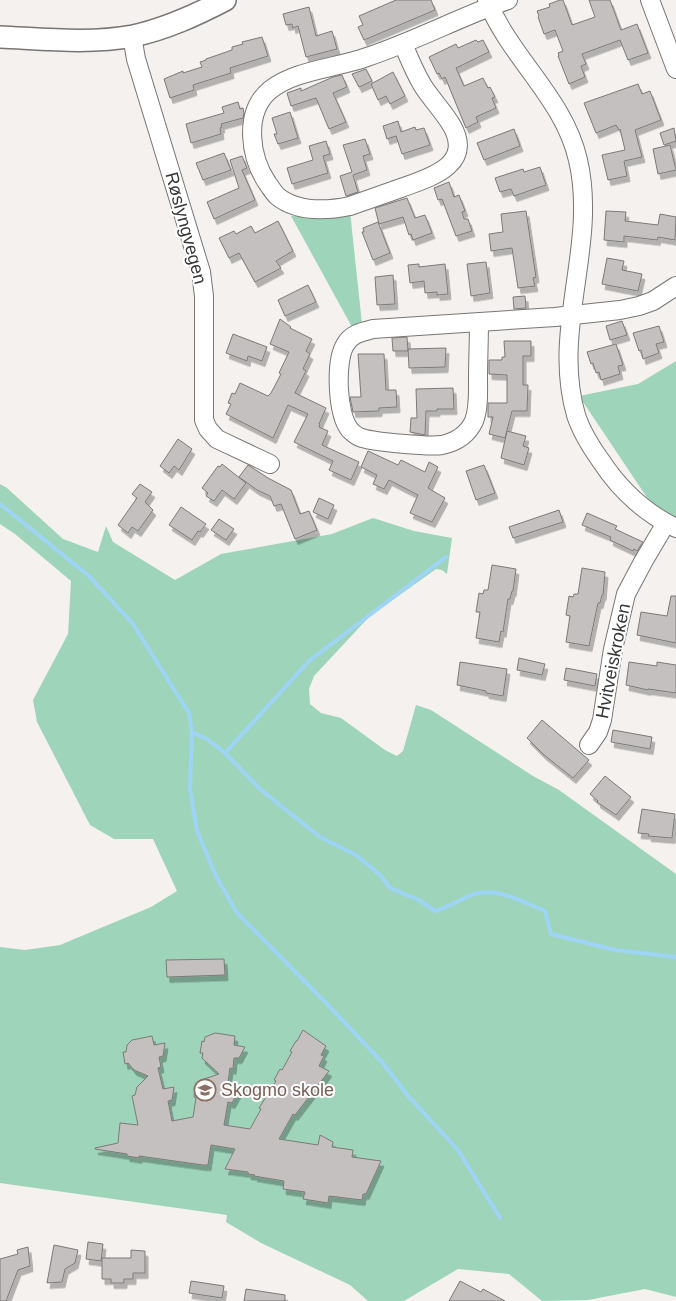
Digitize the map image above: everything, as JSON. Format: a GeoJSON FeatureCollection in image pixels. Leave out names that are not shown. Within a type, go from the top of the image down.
{"type":"FeatureCollection","features":[{"type":"Feature","properties":{"kind":"main road"},"geometry":{"type":"LineString","coordinates":[[0,37],[133,43],[225,0]]}},
{"type":"Feature","properties":{"kind":"street"},"geometry":{"type":"LineString","coordinates":[[403,44],[423,85],[453,127],[458,148],[456,157],[451,164],[430,177],[337,209],[314,210],[301,208],[277,196],[266,180],[253,149],[253,124],[263,97],[281,82],[365,58],[403,44],[488,3],[508,0]]}},
{"type":"Feature","properties":{"kind":"street"},"geometry":{"type":"LineString","coordinates":[[650,0],[676,69]]}},
{"type":"Feature","properties":{"kind":"street"},"geometry":{"type":"LineString","coordinates":[[488,3],[505,33],[559,111],[573,140],[582,179],[584,205],[583,234],[568,345],[571,393],[577,416],[584,432],[614,480],[640,505],[671,526]]}},
{"type":"Feature","properties":{"kind":"street","name":"Røslyngvegen"},"geometry":{"type":"LineString","coordinates":[[133,43],[201,272],[204,296],[204,420],[208,430],[216,439],[270,464]]}},
{"type":"Feature","properties":{"kind":"street"},"geometry":{"type":"LineString","coordinates":[[479,322],[478,405],[468,432],[455,441],[440,445],[375,442],[360,438],[350,430],[343,418],[340,404],[340,360],[345,345],[354,334],[373,329],[479,322],[555,317],[639,306],[653,301],[676,286]]}},
{"type":"Feature","properties":{"kind":"street","name":"Hvitveiskroken"},"geometry":{"type":"LineString","coordinates":[[589,745],[598,732],[602,720],[613,649],[626,594],[671,526]]}},
{"type":"Feature","properties":{"kind":"green space"},"geometry":{"type":"Polygon","coordinates":[[[350,211],[362,324],[352,327],[291,216],[350,211]]]}},
{"type":"Feature","properties":{"kind":"green space"},"geometry":{"type":"Polygon","coordinates":[[[676,361],[676,519],[656,511],[579,396],[638,384],[676,361]]]}},
{"type":"Feature","properties":{"kind":"green space"},"geometry":{"type":"Polygon","coordinates":[[[0,484],[7,488],[63,539],[98,552],[106,526],[113,542],[175,580],[221,554],[332,534],[373,518],[414,531],[452,538],[447,574],[442,570],[436,569],[369,617],[314,676],[309,689],[310,704],[321,713],[341,718],[385,750],[397,756],[403,751],[416,705],[431,710],[533,776],[559,790],[676,874],[676,1297],[645,1289],[588,1300],[542,1301],[509,1274],[458,1269],[404,1301],[368,1301],[350,1285],[261,1243],[226,1222],[227,1215],[0,1183],[0,947],[25,950],[60,945],[151,907],[177,891],[153,839],[114,839],[90,825],[37,722],[33,700],[68,634],[71,581],[15,534],[0,524],[0,484]]]}},
{"type":"Feature","properties":{"kind":"building"},"geometry":{"type":"Polygon","coordinates":[[[396,0],[431,0],[435,10],[364,40],[358,27],[363,25],[359,16],[396,0]]]}},
{"type":"Feature","properties":{"kind":"building"},"geometry":{"type":"Polygon","coordinates":[[[563,0],[572,25],[595,17],[589,0],[610,0],[621,30],[637,24],[648,53],[628,60],[620,40],[582,54],[586,64],[581,66],[585,77],[569,84],[558,56],[558,53],[563,51],[555,30],[544,34],[537,11],[550,7],[549,4],[563,0]]]}},
{"type":"Feature","properties":{"kind":"building"},"geometry":{"type":"Polygon","coordinates":[[[309,7],[316,36],[332,31],[337,49],[306,57],[298,26],[293,28],[292,24],[286,25],[283,14],[309,7]]]}},
{"type":"Feature","properties":{"kind":"building"},"geometry":{"type":"Polygon","coordinates":[[[262,37],[268,56],[230,68],[231,73],[193,85],[194,90],[170,98],[164,79],[183,71],[183,73],[202,67],[200,62],[206,59],[232,50],[232,47],[243,44],[242,42],[262,37]]]}},
{"type":"Feature","properties":{"kind":"building"},"geometry":{"type":"Polygon","coordinates":[[[476,40],[478,42],[483,40],[489,52],[456,68],[464,86],[483,78],[495,97],[492,98],[496,108],[476,117],[478,122],[466,128],[445,77],[442,79],[439,73],[437,74],[429,57],[456,44],[458,48],[476,40]]]}},
{"type":"Feature","properties":{"kind":"building"},"geometry":{"type":"Polygon","coordinates":[[[366,69],[372,81],[359,87],[352,74],[366,69]]]}},
{"type":"Feature","properties":{"kind":"building"},"geometry":{"type":"Polygon","coordinates":[[[393,72],[405,96],[390,104],[386,96],[378,100],[371,84],[393,72]]]}},
{"type":"Feature","properties":{"kind":"building"},"geometry":{"type":"Polygon","coordinates":[[[342,75],[347,87],[333,93],[346,122],[329,129],[316,98],[291,106],[287,93],[301,88],[301,91],[342,75]]]}},
{"type":"Feature","properties":{"kind":"building"},"geometry":{"type":"Polygon","coordinates":[[[638,84],[642,94],[650,91],[661,120],[635,130],[642,157],[624,161],[627,176],[608,180],[602,155],[625,150],[620,129],[616,125],[596,133],[584,103],[638,84]]]}},
{"type":"Feature","properties":{"kind":"building"},"geometry":{"type":"Polygon","coordinates":[[[238,102],[240,109],[243,108],[243,118],[221,124],[221,134],[191,143],[186,124],[224,113],[222,107],[238,102]]]}},
{"type":"Feature","properties":{"kind":"building"},"geometry":{"type":"Polygon","coordinates":[[[290,112],[298,138],[278,144],[274,134],[277,134],[272,118],[290,112]]]}},
{"type":"Feature","properties":{"kind":"building"},"geometry":{"type":"Polygon","coordinates":[[[398,121],[401,132],[415,127],[416,130],[424,128],[430,145],[402,154],[396,136],[387,139],[383,126],[398,121]]]}},
{"type":"Feature","properties":{"kind":"building"},"geometry":{"type":"Polygon","coordinates":[[[674,128],[676,141],[664,145],[660,133],[674,128]]]}},
{"type":"Feature","properties":{"kind":"building"},"geometry":{"type":"Polygon","coordinates":[[[514,129],[520,146],[484,160],[477,143],[514,129]]]}},
{"type":"Feature","properties":{"kind":"building"},"geometry":{"type":"Polygon","coordinates":[[[365,139],[370,154],[363,156],[367,170],[353,175],[358,192],[346,196],[340,176],[352,172],[343,145],[365,139]]]}},
{"type":"Feature","properties":{"kind":"building"},"geometry":{"type":"Polygon","coordinates":[[[326,141],[330,154],[323,156],[328,173],[292,184],[287,168],[313,160],[309,146],[326,141]]]}},
{"type":"Feature","properties":{"kind":"building"},"geometry":{"type":"Polygon","coordinates":[[[670,145],[676,170],[658,174],[653,149],[670,145]]]}},
{"type":"Feature","properties":{"kind":"building"},"geometry":{"type":"Polygon","coordinates":[[[224,153],[231,170],[203,180],[196,163],[224,153]]]}},
{"type":"Feature","properties":{"kind":"building"},"geometry":{"type":"Polygon","coordinates":[[[242,156],[247,168],[242,170],[255,200],[214,219],[207,202],[239,188],[230,160],[242,156]]]}},
{"type":"Feature","properties":{"kind":"building"},"geometry":{"type":"Polygon","coordinates":[[[540,167],[546,185],[514,196],[511,189],[500,192],[495,178],[523,169],[524,172],[540,167]]]}},
{"type":"Feature","properties":{"kind":"building"},"geometry":{"type":"Polygon","coordinates":[[[449,182],[454,197],[459,195],[465,211],[462,212],[464,219],[468,219],[472,231],[456,236],[442,199],[438,200],[434,188],[449,182]]]}},
{"type":"Feature","properties":{"kind":"building"},"geometry":{"type":"Polygon","coordinates":[[[407,198],[415,218],[425,215],[432,233],[413,240],[411,234],[409,235],[403,217],[379,224],[375,208],[407,198]]]}},
{"type":"Feature","properties":{"kind":"building"},"geometry":{"type":"Polygon","coordinates":[[[526,211],[536,277],[533,278],[535,286],[518,288],[512,248],[491,251],[489,234],[503,232],[501,214],[526,211]]]}},
{"type":"Feature","properties":{"kind":"building"},"geometry":{"type":"Polygon","coordinates":[[[606,211],[626,212],[625,221],[658,225],[660,214],[676,217],[675,240],[658,237],[657,240],[624,236],[624,242],[604,240],[606,211]]]}},
{"type":"Feature","properties":{"kind":"building"},"geometry":{"type":"Polygon","coordinates":[[[278,221],[293,251],[276,261],[281,268],[255,282],[239,253],[229,258],[219,238],[234,231],[236,234],[251,226],[255,233],[278,221]]]}},
{"type":"Feature","properties":{"kind":"building"},"geometry":{"type":"Polygon","coordinates":[[[378,222],[390,253],[373,260],[362,232],[364,232],[363,228],[378,222]]]}},
{"type":"Feature","properties":{"kind":"building"},"geometry":{"type":"Polygon","coordinates":[[[607,258],[624,261],[622,270],[642,274],[638,291],[602,284],[607,258]]]}},
{"type":"Feature","properties":{"kind":"building"},"geometry":{"type":"Polygon","coordinates":[[[486,262],[490,293],[471,296],[467,264],[486,262]]]}},
{"type":"Feature","properties":{"kind":"building"},"geometry":{"type":"Polygon","coordinates":[[[419,264],[419,267],[445,264],[448,294],[437,295],[437,292],[425,293],[424,281],[410,283],[408,265],[419,264]]]}},
{"type":"Feature","properties":{"kind":"building"},"geometry":{"type":"Polygon","coordinates":[[[393,275],[395,304],[377,305],[375,277],[393,275]]]}},
{"type":"Feature","properties":{"kind":"building"},"geometry":{"type":"Polygon","coordinates":[[[308,285],[316,302],[285,316],[278,300],[308,285]]]}},
{"type":"Feature","properties":{"kind":"building"},"geometry":{"type":"Polygon","coordinates":[[[525,296],[526,308],[514,309],[513,297],[525,296]]]}},
{"type":"Feature","properties":{"kind":"building"},"geometry":{"type":"Polygon","coordinates":[[[280,319],[290,328],[312,339],[306,351],[310,354],[303,369],[306,371],[295,393],[326,408],[319,424],[319,427],[328,431],[322,445],[359,462],[351,480],[329,470],[333,461],[294,442],[308,414],[288,405],[273,438],[226,414],[231,404],[228,403],[232,393],[235,394],[240,383],[268,396],[271,393],[281,374],[279,373],[289,352],[270,344],[280,319]]]}},
{"type":"Feature","properties":{"kind":"building"},"geometry":{"type":"Polygon","coordinates":[[[622,321],[627,335],[610,340],[606,326],[622,321]]]}},
{"type":"Feature","properties":{"kind":"building"},"geometry":{"type":"Polygon","coordinates":[[[659,326],[664,342],[656,344],[659,353],[643,359],[633,333],[659,326]]]}},
{"type":"Feature","properties":{"kind":"building"},"geometry":{"type":"Polygon","coordinates":[[[233,334],[267,347],[262,361],[248,356],[247,361],[226,353],[233,334]]]}},
{"type":"Feature","properties":{"kind":"building"},"geometry":{"type":"Polygon","coordinates":[[[407,337],[408,351],[393,351],[392,338],[407,337]]]}},
{"type":"Feature","properties":{"kind":"building"},"geometry":{"type":"Polygon","coordinates":[[[504,341],[531,341],[531,356],[523,356],[523,385],[528,385],[527,411],[512,411],[505,438],[489,434],[493,417],[488,417],[488,403],[507,403],[507,375],[489,374],[489,360],[502,360],[502,357],[505,357],[504,341]]]}},
{"type":"Feature","properties":{"kind":"building"},"geometry":{"type":"Polygon","coordinates":[[[616,344],[623,365],[618,366],[620,374],[601,380],[599,372],[596,373],[593,363],[591,364],[587,352],[616,344]]]}},
{"type":"Feature","properties":{"kind":"building"},"geometry":{"type":"Polygon","coordinates":[[[446,348],[445,367],[409,368],[408,349],[446,348]]]}},
{"type":"Feature","properties":{"kind":"building"},"geometry":{"type":"Polygon","coordinates":[[[358,354],[384,354],[386,390],[396,390],[397,407],[379,408],[379,411],[353,412],[350,397],[361,397],[358,354]]]}},
{"type":"Feature","properties":{"kind":"building"},"geometry":{"type":"Polygon","coordinates":[[[453,388],[454,409],[426,411],[425,435],[410,432],[411,418],[417,418],[416,389],[453,388]]]}},
{"type":"Feature","properties":{"kind":"building"},"geometry":{"type":"Polygon","coordinates":[[[507,431],[526,436],[523,446],[529,448],[524,465],[501,458],[507,431]]]}},
{"type":"Feature","properties":{"kind":"building"},"geometry":{"type":"Polygon","coordinates":[[[178,439],[192,449],[179,470],[174,466],[169,473],[160,466],[178,439]]]}},
{"type":"Feature","properties":{"kind":"building"},"geometry":{"type":"Polygon","coordinates":[[[368,451],[398,465],[401,460],[425,472],[429,462],[438,467],[428,488],[445,498],[432,522],[410,513],[418,495],[389,480],[384,489],[373,484],[377,475],[361,467],[368,451]]]}},
{"type":"Feature","properties":{"kind":"building"},"geometry":{"type":"Polygon","coordinates":[[[222,464],[246,483],[234,499],[222,490],[214,501],[206,496],[208,493],[202,488],[218,466],[220,467],[222,464]]]}},
{"type":"Feature","properties":{"kind":"building"},"geometry":{"type":"Polygon","coordinates":[[[248,465],[291,490],[300,514],[309,511],[317,530],[295,539],[281,504],[274,506],[270,496],[257,490],[239,477],[248,465]]]}},
{"type":"Feature","properties":{"kind":"building"},"geometry":{"type":"Polygon","coordinates":[[[484,465],[495,493],[476,500],[466,471],[484,465]]]}},
{"type":"Feature","properties":{"kind":"building"},"geometry":{"type":"Polygon","coordinates":[[[140,484],[152,492],[145,502],[153,510],[138,531],[132,527],[128,533],[118,525],[137,498],[132,494],[140,484]]]}},
{"type":"Feature","properties":{"kind":"building"},"geometry":{"type":"Polygon","coordinates":[[[319,498],[334,505],[328,519],[313,512],[319,498]]]}},
{"type":"Feature","properties":{"kind":"building"},"geometry":{"type":"Polygon","coordinates":[[[181,507],[206,524],[192,540],[169,525],[181,507]]]}},
{"type":"Feature","properties":{"kind":"building"},"geometry":{"type":"Polygon","coordinates":[[[559,510],[563,522],[513,538],[509,527],[559,510]]]}},
{"type":"Feature","properties":{"kind":"building"},"geometry":{"type":"Polygon","coordinates":[[[587,513],[617,526],[615,529],[643,542],[637,551],[634,549],[633,551],[610,540],[611,537],[582,525],[587,513]]]}},
{"type":"Feature","properties":{"kind":"building"},"geometry":{"type":"Polygon","coordinates":[[[219,519],[234,529],[226,540],[211,530],[219,519]]]}},
{"type":"Feature","properties":{"kind":"building"},"geometry":{"type":"Polygon","coordinates":[[[492,565],[516,569],[513,591],[510,599],[508,599],[503,632],[501,631],[499,642],[476,638],[480,612],[476,612],[479,593],[483,594],[484,590],[488,590],[492,565]]]}},
{"type":"Feature","properties":{"kind":"building"},"geometry":{"type":"Polygon","coordinates":[[[582,568],[605,572],[603,595],[600,603],[598,603],[589,646],[566,642],[570,616],[566,615],[569,596],[573,597],[574,594],[578,594],[582,568]]]}},
{"type":"Feature","properties":{"kind":"building"},"geometry":{"type":"Polygon","coordinates":[[[671,596],[676,596],[676,643],[637,635],[641,612],[667,616],[671,596]]]}},
{"type":"Feature","properties":{"kind":"building"},"geometry":{"type":"Polygon","coordinates":[[[519,658],[545,664],[542,675],[517,670],[519,658]]]}},
{"type":"Feature","properties":{"kind":"building"},"geometry":{"type":"Polygon","coordinates":[[[460,662],[507,669],[503,696],[457,685],[460,662]]]}},
{"type":"Feature","properties":{"kind":"building"},"geometry":{"type":"Polygon","coordinates":[[[629,662],[657,666],[657,662],[676,665],[676,693],[626,685],[629,662]]]}},
{"type":"Feature","properties":{"kind":"building"},"geometry":{"type":"Polygon","coordinates":[[[566,668],[597,674],[595,686],[564,680],[566,668]]]}},
{"type":"Feature","properties":{"kind":"building"},"geometry":{"type":"Polygon","coordinates":[[[542,720],[589,760],[573,778],[543,754],[527,738],[542,720]]]}},
{"type":"Feature","properties":{"kind":"building"},"geometry":{"type":"Polygon","coordinates":[[[613,730],[652,737],[650,749],[611,742],[613,730]]]}},
{"type":"Feature","properties":{"kind":"building"},"geometry":{"type":"Polygon","coordinates":[[[605,776],[631,797],[616,815],[597,802],[590,794],[605,776]]]}},
{"type":"Feature","properties":{"kind":"building"},"geometry":{"type":"Polygon","coordinates":[[[642,809],[675,814],[672,838],[648,836],[649,834],[638,833],[642,809]]]}},
{"type":"Feature","properties":{"kind":"building"},"geometry":{"type":"Polygon","coordinates":[[[224,959],[225,975],[167,977],[166,960],[224,959]]]}},
{"type":"Feature","properties":{"kind":"building"},"geometry":{"type":"Polygon","coordinates":[[[303,1030],[326,1046],[321,1055],[324,1056],[319,1066],[329,1071],[295,1115],[293,1114],[279,1139],[318,1145],[320,1135],[333,1142],[332,1147],[353,1150],[352,1157],[381,1161],[366,1194],[363,1194],[362,1200],[329,1196],[328,1203],[303,1199],[305,1192],[283,1189],[284,1181],[254,1176],[248,1174],[248,1172],[225,1169],[235,1149],[211,1145],[208,1165],[203,1165],[139,1156],[139,1158],[127,1156],[127,1154],[95,1149],[118,1143],[120,1123],[138,1125],[132,1096],[135,1095],[137,1087],[148,1076],[134,1070],[128,1063],[125,1064],[123,1052],[126,1052],[127,1045],[132,1040],[152,1036],[154,1045],[165,1043],[163,1056],[159,1057],[161,1067],[158,1068],[163,1089],[174,1087],[172,1100],[168,1101],[172,1121],[193,1117],[196,1098],[194,1097],[195,1086],[198,1086],[198,1082],[204,1079],[219,1074],[202,1058],[203,1053],[200,1053],[202,1041],[204,1042],[205,1037],[215,1033],[235,1036],[234,1045],[245,1047],[239,1058],[234,1058],[233,1069],[230,1068],[227,1090],[238,1092],[232,1103],[228,1102],[224,1125],[250,1129],[261,1109],[259,1108],[276,1081],[274,1080],[280,1069],[282,1070],[292,1052],[290,1051],[303,1030]]]}},
{"type":"Feature","properties":{"kind":"building"},"geometry":{"type":"Polygon","coordinates":[[[88,1242],[103,1244],[101,1261],[86,1259],[88,1242]]]}},
{"type":"Feature","properties":{"kind":"building"},"geometry":{"type":"Polygon","coordinates":[[[54,1245],[78,1250],[75,1263],[65,1269],[62,1282],[47,1283],[54,1245]]]}},
{"type":"Feature","properties":{"kind":"building"},"geometry":{"type":"Polygon","coordinates":[[[28,1247],[30,1266],[18,1270],[6,1301],[0,1301],[0,1259],[18,1254],[17,1250],[28,1247]]]}},
{"type":"Feature","properties":{"kind":"building"},"geometry":{"type":"Polygon","coordinates":[[[131,1250],[145,1251],[145,1273],[133,1273],[133,1279],[124,1279],[124,1283],[111,1283],[111,1279],[102,1279],[102,1258],[131,1258],[131,1250]]]}},
{"type":"Feature","properties":{"kind":"building"},"geometry":{"type":"Polygon","coordinates":[[[191,1281],[224,1286],[222,1298],[189,1293],[191,1281]]]}},
{"type":"Feature","properties":{"kind":"building"},"geometry":{"type":"Polygon","coordinates":[[[460,1281],[481,1292],[483,1289],[505,1301],[449,1301],[460,1281]]]}},
{"type":"Feature","properties":{"kind":"building"},"geometry":{"type":"Polygon","coordinates":[[[246,1289],[285,1295],[285,1301],[244,1301],[246,1289]]]}},
{"type":"Feature","properties":{"kind":"waterway"},"geometry":{"type":"LineString","coordinates":[[0,504],[89,576],[133,624],[189,713],[192,732],[190,789],[197,831],[216,876],[237,913],[381,1061],[409,1097],[458,1150],[500,1218]]}},
{"type":"Feature","properties":{"kind":"waterway"},"geometry":{"type":"LineString","coordinates":[[225,753],[309,661],[446,557]]}},
{"type":"Feature","properties":{"kind":"waterway"},"geometry":{"type":"LineString","coordinates":[[192,732],[207,739],[225,753],[261,790],[320,837],[356,855],[380,875],[390,888],[419,900],[435,911],[474,894],[492,892],[519,900],[545,911],[551,934],[615,950],[676,957]]}},
{"type":"Feature","properties":{"kind":"place","name":"Skogmo skole"},"geometry":{"type":"Point","coordinates":[205,1090]}}]}
